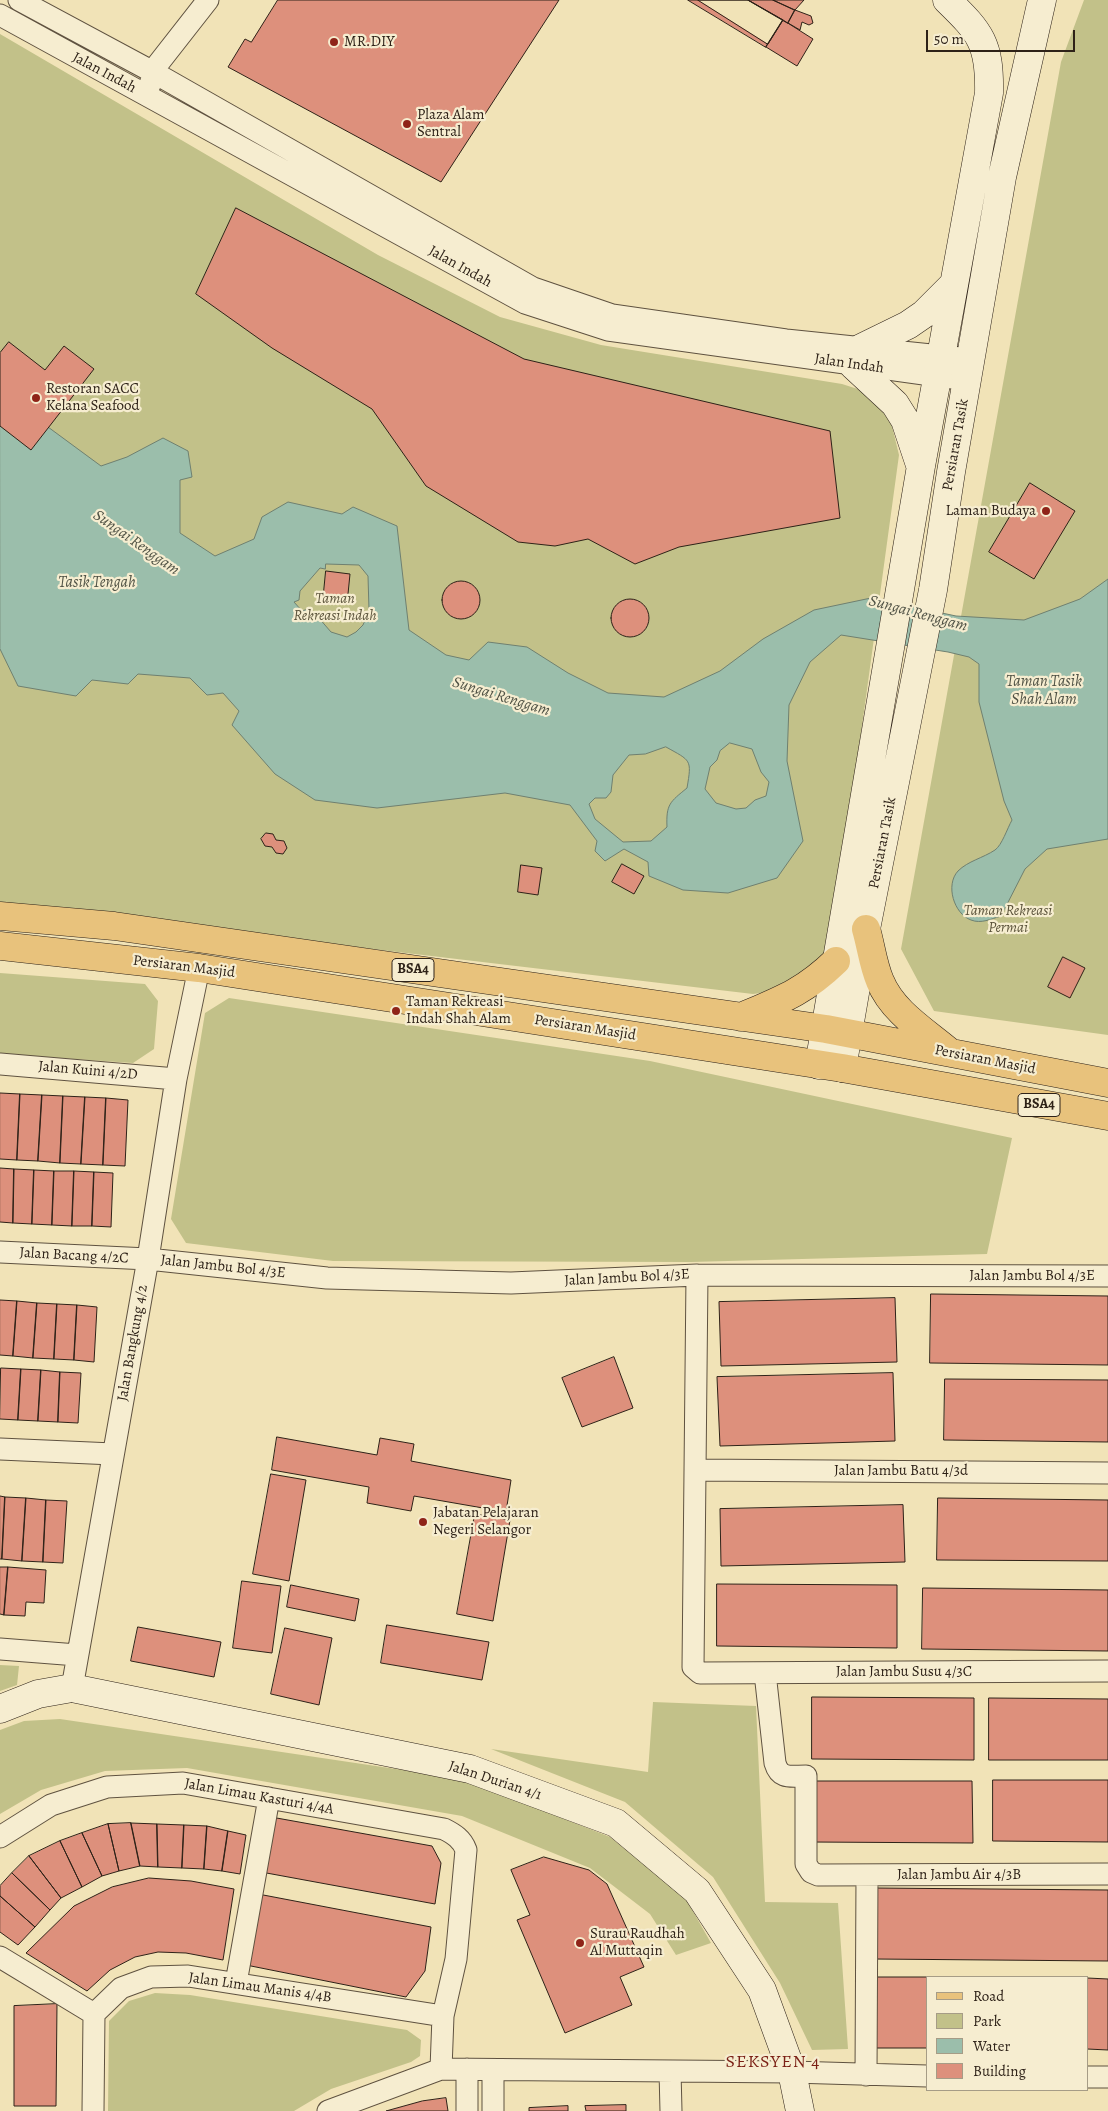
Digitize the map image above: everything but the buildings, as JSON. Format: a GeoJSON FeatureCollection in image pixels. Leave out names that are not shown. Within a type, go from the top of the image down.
{"type":"FeatureCollection","features":[{"type":"Feature","properties":{"kind":"main road","name":"Persiaran Tasik"},"geometry":{"type":"LineString","coordinates":[[836,1032],[836,961],[920,466],[989,93],[990,66],[979,35],[947,0]]}},
{"type":"Feature","properties":{"kind":"main road","name":"Persiaran Tasik"},"geometry":{"type":"LineString","coordinates":[[830,1066],[836,1032],[866,929],[916,678],[933,590],[968,370],[1002,177],[1042,0]]}},
{"type":"Feature","properties":{"kind":"main road"},"geometry":{"type":"LineString","coordinates":[[920,466],[905,420],[896,404],[857,356],[924,314],[953,285]]}},
{"type":"Feature","properties":{"kind":"main road","name":"Persiaran Masjid"},"geometry":{"type":"LineString","coordinates":[[0,916],[114,926],[741,1017],[889,1040],[951,1054],[1108,1083]]}},
{"type":"Feature","properties":{"kind":"main road"},"geometry":{"type":"LineString","coordinates":[[866,929],[880,981],[891,1002],[951,1054]]}},
{"type":"Feature","properties":{"kind":"main road","name":"Persiaran Masjid"},"geometry":{"type":"LineString","coordinates":[[0,946],[199,968],[830,1066],[1108,1116]]}},
{"type":"Feature","properties":{"kind":"main road"},"geometry":{"type":"LineString","coordinates":[[741,1017],[795,994],[813,982],[836,961]]}},
{"type":"Feature","properties":{"kind":"main road","name":"Jalan Durian 4/1"},"geometry":{"type":"LineString","coordinates":[[0,1709],[38,1694],[72,1688],[470,1769],[616,1823],[697,1891],[762,1990],[792,2072],[800,2111]]}},
{"type":"Feature","properties":{"kind":"street","name":"Jalan Indah"},"geometry":{"type":"LineString","coordinates":[[19,0],[153,72],[534,288],[612,315],[786,340],[857,356]]}},
{"type":"Feature","properties":{"kind":"street"},"geometry":{"type":"LineString","coordinates":[[148,96],[153,72],[208,0]]}},
{"type":"Feature","properties":{"kind":"street","name":"Jalan Indah"},"geometry":{"type":"LineString","coordinates":[[0,16],[525,303],[608,330],[857,356],[968,370]]}},
{"type":"Feature","properties":{"kind":"street","name":"Jalan Bangkung 4/2"},"geometry":{"type":"LineString","coordinates":[[72,1688],[148,1259],[176,1079],[199,968]]}},
{"type":"Feature","properties":{"kind":"street","name":"Jalan Kuini 4/2D"},"geometry":{"type":"LineString","coordinates":[[0,1064],[176,1079]]}},
{"type":"Feature","properties":{"kind":"street","name":"Jalan Bacang 4/2C"},"geometry":{"type":"LineString","coordinates":[[0,1252],[148,1259]]}},
{"type":"Feature","properties":{"kind":"street","name":"Jalan Jambu Bol 4/3E"},"geometry":{"type":"LineString","coordinates":[[148,1259],[327,1278],[511,1283],[697,1274],[1108,1276]]}},
{"type":"Feature","properties":{"kind":"street"},"geometry":{"type":"LineString","coordinates":[[695,1470],[697,1274]]}},
{"type":"Feature","properties":{"kind":"street"},"geometry":{"type":"LineString","coordinates":[[0,1449],[113,1454]]}},
{"type":"Feature","properties":{"kind":"street","name":"Jalan Jambu Batu 4/3d"},"geometry":{"type":"LineString","coordinates":[[695,1470],[1108,1473]]}},
{"type":"Feature","properties":{"kind":"street","name":"Jalan Jambu Susu 4/3C"},"geometry":{"type":"LineString","coordinates":[[695,1470],[693,1667],[700,1673],[1108,1671]]}},
{"type":"Feature","properties":{"kind":"street"},"geometry":{"type":"LineString","coordinates":[[0,1649],[77,1655]]}},
{"type":"Feature","properties":{"kind":"street","name":"Jalan Jambu Air 4/3B"},"geometry":{"type":"LineString","coordinates":[[765,1673],[778,1772],[782,1775],[806,1776],[806,1864],[811,1872],[818,1875],[1108,1874]]}},
{"type":"Feature","properties":{"kind":"street","name":"Jalan Limau Kasturi 4/4A"},"geometry":{"type":"LineString","coordinates":[[0,1837],[51,1805],[107,1787],[183,1783],[444,1829],[463,1843],[466,1850],[456,1959],[443,2016]]}},
{"type":"Feature","properties":{"kind":"street"},"geometry":{"type":"LineString","coordinates":[[236,1983],[269,1798]]}},
{"type":"Feature","properties":{"kind":"street"},"geometry":{"type":"LineString","coordinates":[[866,2075],[867,1875]]}},
{"type":"Feature","properties":{"kind":"street"},"geometry":{"type":"LineString","coordinates":[[0,1957],[94,2014],[93,2111]]}},
{"type":"Feature","properties":{"kind":"street","name":"Jalan Limau Manis 4/4B"},"geometry":{"type":"LineString","coordinates":[[94,2014],[121,1988],[151,1977],[188,1976],[443,2016]]}},
{"type":"Feature","properties":{"kind":"street"},"geometry":{"type":"LineString","coordinates":[[441,2069],[443,2016]]}},
{"type":"Feature","properties":{"kind":"street"},"geometry":{"type":"LineString","coordinates":[[328,2111],[441,2069],[792,2072],[926,2076]]}},
{"type":"Feature","properties":{"kind":"street"},"geometry":{"type":"LineString","coordinates":[[467,2069],[467,2111]]}},
{"type":"Feature","properties":{"kind":"street"},"geometry":{"type":"LineString","coordinates":[[493,2070],[493,2111]]}},
{"type":"Feature","properties":{"kind":"street"},"geometry":{"type":"LineString","coordinates":[[670,2071],[672,2111]]}},
{"type":"Feature","properties":{"kind":"street"},"geometry":{"type":"LineString","coordinates":[[1088,2077],[1108,2077]]}},
{"type":"Feature","properties":{"kind":"green space","name":"Taman Rekreasi Permai"},"geometry":{"type":"Polygon","coordinates":[[[1084,0],[1108,0],[1108,1035],[934,1011],[901,949],[1061,62],[1084,0]]]}},
{"type":"Feature","properties":{"kind":"green space","name":"Taman Rekreasi Indah"},"geometry":{"type":"Polygon","coordinates":[[[0,34],[378,255],[500,317],[601,345],[842,384],[867,392],[891,422],[899,455],[831,953],[789,989],[753,994],[0,905],[0,34]]]}},
{"type":"Feature","properties":{"kind":"green space"},"geometry":{"type":"Polygon","coordinates":[[[0,973],[145,984],[158,1001],[154,1049],[133,1063],[0,1054],[0,973]]]}},
{"type":"Feature","properties":{"kind":"green space"},"geometry":{"type":"Polygon","coordinates":[[[229,998],[650,1061],[1012,1138],[987,1254],[691,1262],[333,1261],[186,1243],[171,1219],[205,1013],[229,998]]]}},
{"type":"Feature","properties":{"kind":"green space"},"geometry":{"type":"Polygon","coordinates":[[[0,1665],[19,1666],[17,1685],[0,1691],[0,1665]]]}},
{"type":"Feature","properties":{"kind":"green space"},"geometry":{"type":"Polygon","coordinates":[[[653,1702],[756,1706],[765,1902],[838,1903],[848,2049],[812,2050],[780,1983],[713,1877],[625,1802],[491,1749],[648,1772],[653,1702]]]}},
{"type":"Feature","properties":{"kind":"green space"},"geometry":{"type":"Polygon","coordinates":[[[60,1719],[463,1779],[610,1837],[686,1899],[711,1943],[676,1955],[650,1914],[590,1868],[462,1816],[187,1768],[105,1771],[41,1790],[0,1814],[0,1730],[24,1721],[60,1719]]]}},
{"type":"Feature","properties":{"kind":"green space"},"geometry":{"type":"Polygon","coordinates":[[[155,1993],[190,1995],[407,2030],[421,2040],[420,2056],[411,2062],[331,2089],[294,2111],[108,2111],[109,2021],[129,2001],[155,1993]]]}},
{"type":"Feature","properties":{"kind":"water","name":"Tasik Tengah"},"geometry":{"type":"Polygon","coordinates":[[[0,426],[48,427],[101,466],[127,457],[163,438],[188,451],[192,477],[180,480],[180,533],[215,556],[254,539],[262,517],[288,502],[342,514],[353,507],[397,526],[409,630],[446,655],[469,660],[488,642],[527,647],[568,673],[608,693],[664,697],[720,671],[763,639],[814,610],[871,598],[956,616],[1024,620],[1080,599],[1108,579],[1108,839],[1047,849],[1025,869],[1001,916],[986,921],[975,921],[965,917],[960,912],[953,899],[952,884],[954,877],[966,865],[998,848],[1012,820],[1004,801],[979,702],[979,664],[969,657],[948,652],[841,635],[810,662],[789,705],[787,761],[803,841],[777,878],[728,893],[683,890],[649,876],[648,862],[624,849],[605,861],[595,851],[597,841],[570,805],[505,793],[377,808],[315,800],[275,774],[232,725],[239,711],[223,693],[207,695],[190,678],[138,674],[128,684],[92,680],[76,696],[18,686],[0,649],[0,426]],[[326,564],[325,569],[320,568],[300,591],[299,600],[294,602],[302,611],[308,609],[318,617],[331,632],[347,637],[363,625],[369,610],[368,576],[359,565],[326,564]],[[730,743],[720,751],[717,760],[710,767],[705,789],[716,803],[736,809],[746,808],[755,800],[766,796],[769,782],[761,772],[752,749],[730,743]],[[666,747],[645,754],[629,755],[613,775],[611,792],[606,798],[595,798],[589,804],[595,819],[623,842],[651,841],[667,827],[667,813],[670,804],[687,788],[689,766],[685,758],[666,747]]]}},
{"type":"Feature","properties":{"kind":"place","name":"MR.DIY"},"geometry":{"type":"Point","coordinates":[334,42]}},
{"type":"Feature","properties":{"kind":"place","name":"Plaza Alam Sentral"},"geometry":{"type":"Point","coordinates":[407,124]}},
{"type":"Feature","properties":{"kind":"place","name":"Restoran SACC Kelana Seafood"},"geometry":{"type":"Point","coordinates":[36,398]}},
{"type":"Feature","properties":{"kind":"place","name":"Laman Budaya"},"geometry":{"type":"Point","coordinates":[1046,511]}},
{"type":"Feature","properties":{"kind":"place","name":"Taman Rekreasi Indah Shah Alam"},"geometry":{"type":"Point","coordinates":[396,1011]}},
{"type":"Feature","properties":{"kind":"place","name":"Jabatan Pelajaran Negeri Selangor"},"geometry":{"type":"Point","coordinates":[423,1522]}},
{"type":"Feature","properties":{"kind":"place","name":"Surau Raudhah Al Muttaqin"},"geometry":{"type":"Point","coordinates":[580,1943]}},
{"type":"Feature","properties":{"kind":"district","name":"SEKSYEN 4"},"geometry":{"type":"Point","coordinates":[773,2063]}},
{"type":"Feature","properties":{"kind":"water label","name":"Sungai Renggam"},"geometry":{"type":"Point","coordinates":[136,543]}},
{"type":"Feature","properties":{"kind":"water label","name":"Sungai Renggam"},"geometry":{"type":"Point","coordinates":[918,614]}},
{"type":"Feature","properties":{"kind":"water label","name":"Taman Tasik Shah Alam"},"geometry":{"type":"Point","coordinates":[1044,691]}},
{"type":"Feature","properties":{"kind":"water label","name":"Sungai Renggam"},"geometry":{"type":"Point","coordinates":[501,697]}}]}
